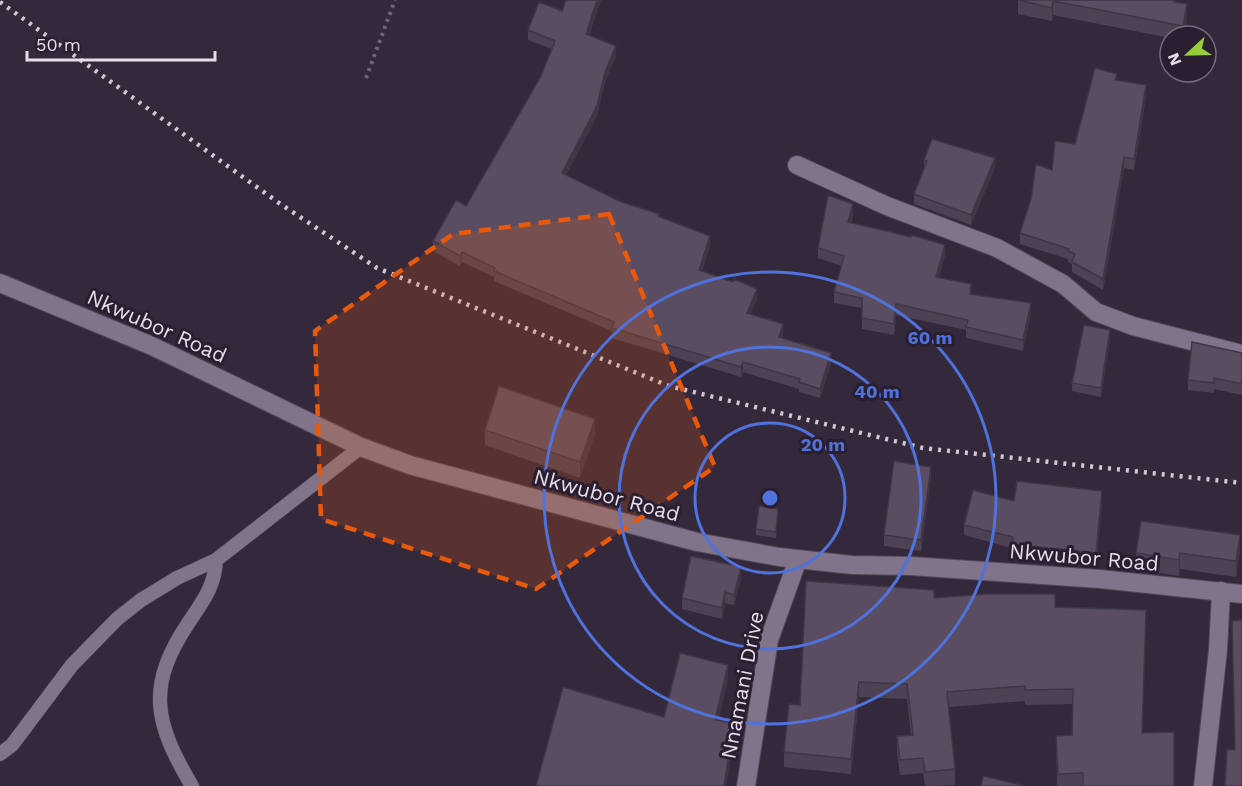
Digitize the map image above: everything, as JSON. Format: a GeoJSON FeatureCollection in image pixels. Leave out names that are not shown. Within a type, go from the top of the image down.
{"type":"FeatureCollection","features":[{"type":"Feature","properties":{"kind":"street"},"geometry":{"type":"LineString","coordinates":[[797,165],[887,206],[998,248],[1063,284],[1096,312],[1133,326],[1242,354]]}},
{"type":"Feature","properties":{"kind":"street","name":"Nkwubor Road"},"geometry":{"type":"LineString","coordinates":[[0,283],[152,346],[361,447],[410,465],[697,542],[798,559],[852,565],[911,566],[1088,578],[1242,594]]}},
{"type":"Feature","properties":{"kind":"street","name":"Nnamani Drive"},"geometry":{"type":"LineString","coordinates":[[746,786],[769,640],[798,559]]}},
{"type":"Feature","properties":{"kind":"street"},"geometry":{"type":"LineString","coordinates":[[1203,786],[1218,650],[1221,591]]}},
{"type":"Feature","properties":{"kind":"lane"},"geometry":{"type":"LineString","coordinates":[[0,754],[12,745],[72,665],[117,619],[141,600],[177,578],[216,560],[361,447]]}},
{"type":"Feature","properties":{"kind":"lane"},"geometry":{"type":"LineString","coordinates":[[192,786],[164,735],[160,705],[161,676],[173,646],[211,589],[216,560]]}},
{"type":"Feature","properties":{"kind":"path"},"geometry":{"type":"LineString","coordinates":[[366,78],[395,0]]}},
{"type":"Feature","properties":{"kind":"highlighted area"},"geometry":{"type":"Polygon","coordinates":[[[609,214],[715,467],[536,589],[321,519],[315,331],[453,234],[609,214]]]}},
{"type":"Feature","properties":{"kind":"building"},"geometry":{"type":"Polygon","coordinates":[[[566,0],[597,0],[586,34],[616,46],[605,72],[597,106],[562,173],[619,201],[659,214],[658,216],[710,236],[699,270],[733,282],[734,279],[757,289],[747,313],[783,324],[779,337],[831,353],[820,389],[799,382],[800,379],[743,362],[741,367],[612,328],[614,322],[494,271],[495,268],[462,252],[460,256],[433,241],[456,200],[466,206],[541,76],[555,41],[528,30],[539,2],[562,11],[566,0]]]}},
{"type":"Feature","properties":{"kind":"building"},"geometry":{"type":"Polygon","coordinates":[[[1019,0],[1174,0],[1174,2],[1187,4],[1183,24],[1173,24],[1053,1],[1052,8],[1019,0]]]}},
{"type":"Feature","properties":{"kind":"building"},"geometry":{"type":"Polygon","coordinates":[[[1095,68],[1117,74],[1115,80],[1146,85],[1134,159],[1124,157],[1103,279],[1072,262],[1075,254],[1068,251],[1069,249],[1020,233],[1031,199],[1036,164],[1052,170],[1055,141],[1075,144],[1095,68]]]}},
{"type":"Feature","properties":{"kind":"building"},"geometry":{"type":"Polygon","coordinates":[[[932,139],[995,158],[971,215],[914,194],[927,161],[924,160],[932,139]]]}},
{"type":"Feature","properties":{"kind":"building"},"geometry":{"type":"Polygon","coordinates":[[[828,195],[853,204],[848,222],[911,237],[912,235],[945,245],[936,277],[971,284],[970,294],[1031,303],[1023,340],[966,327],[968,320],[896,304],[894,324],[862,318],[862,298],[834,292],[844,256],[818,248],[828,195]]]}},
{"type":"Feature","properties":{"kind":"building"},"geometry":{"type":"Polygon","coordinates":[[[1084,325],[1110,330],[1101,388],[1072,383],[1084,325]]]}},
{"type":"Feature","properties":{"kind":"building"},"geometry":{"type":"Polygon","coordinates":[[[1192,342],[1242,353],[1242,384],[1214,378],[1214,383],[1188,380],[1192,342]]]}},
{"type":"Feature","properties":{"kind":"building"},"geometry":{"type":"Polygon","coordinates":[[[499,386],[595,419],[580,462],[485,430],[499,386]]]}},
{"type":"Feature","properties":{"kind":"building"},"geometry":{"type":"Polygon","coordinates":[[[894,461],[931,467],[921,540],[884,535],[894,461]]]}},
{"type":"Feature","properties":{"kind":"building"},"geometry":{"type":"Polygon","coordinates":[[[1017,481],[1102,491],[1096,553],[1012,544],[1013,537],[964,525],[973,490],[1014,501],[1017,481]]]}},
{"type":"Feature","properties":{"kind":"building"},"geometry":{"type":"Polygon","coordinates":[[[759,506],[778,509],[776,532],[756,529],[759,506]]]}},
{"type":"Feature","properties":{"kind":"building"},"geometry":{"type":"Polygon","coordinates":[[[1141,521],[1240,535],[1236,561],[1180,553],[1179,560],[1136,553],[1141,521]]]}},
{"type":"Feature","properties":{"kind":"building"},"geometry":{"type":"Polygon","coordinates":[[[691,556],[741,567],[734,595],[725,592],[722,608],[682,598],[691,556]]]}},
{"type":"Feature","properties":{"kind":"building"},"geometry":{"type":"Polygon","coordinates":[[[806,581],[934,590],[934,598],[987,594],[1055,594],[1055,607],[1146,610],[1142,733],[1174,732],[1174,786],[1083,786],[1083,773],[1058,774],[1056,736],[1072,735],[1073,689],[1025,690],[1025,686],[947,692],[955,769],[925,772],[923,758],[900,760],[897,736],[913,735],[907,684],[859,682],[851,759],[784,752],[789,704],[800,705],[806,581]]]}},
{"type":"Feature","properties":{"kind":"building"},"geometry":{"type":"Polygon","coordinates":[[[1242,620],[1242,786],[1225,786],[1227,749],[1235,750],[1232,621],[1242,620]]]}},
{"type":"Feature","properties":{"kind":"building"},"geometry":{"type":"Polygon","coordinates":[[[680,653],[728,665],[715,720],[734,723],[724,786],[536,786],[563,687],[664,717],[680,653]]]}},
{"type":"Feature","properties":{"kind":"building"},"geometry":{"type":"Polygon","coordinates":[[[983,776],[1025,786],[981,786],[983,776]]]}},
{"type":"Feature","properties":{"kind":"railway"},"geometry":{"type":"LineString","coordinates":[[0,2],[279,203],[377,268],[669,386],[923,448],[1242,483]]}}]}
